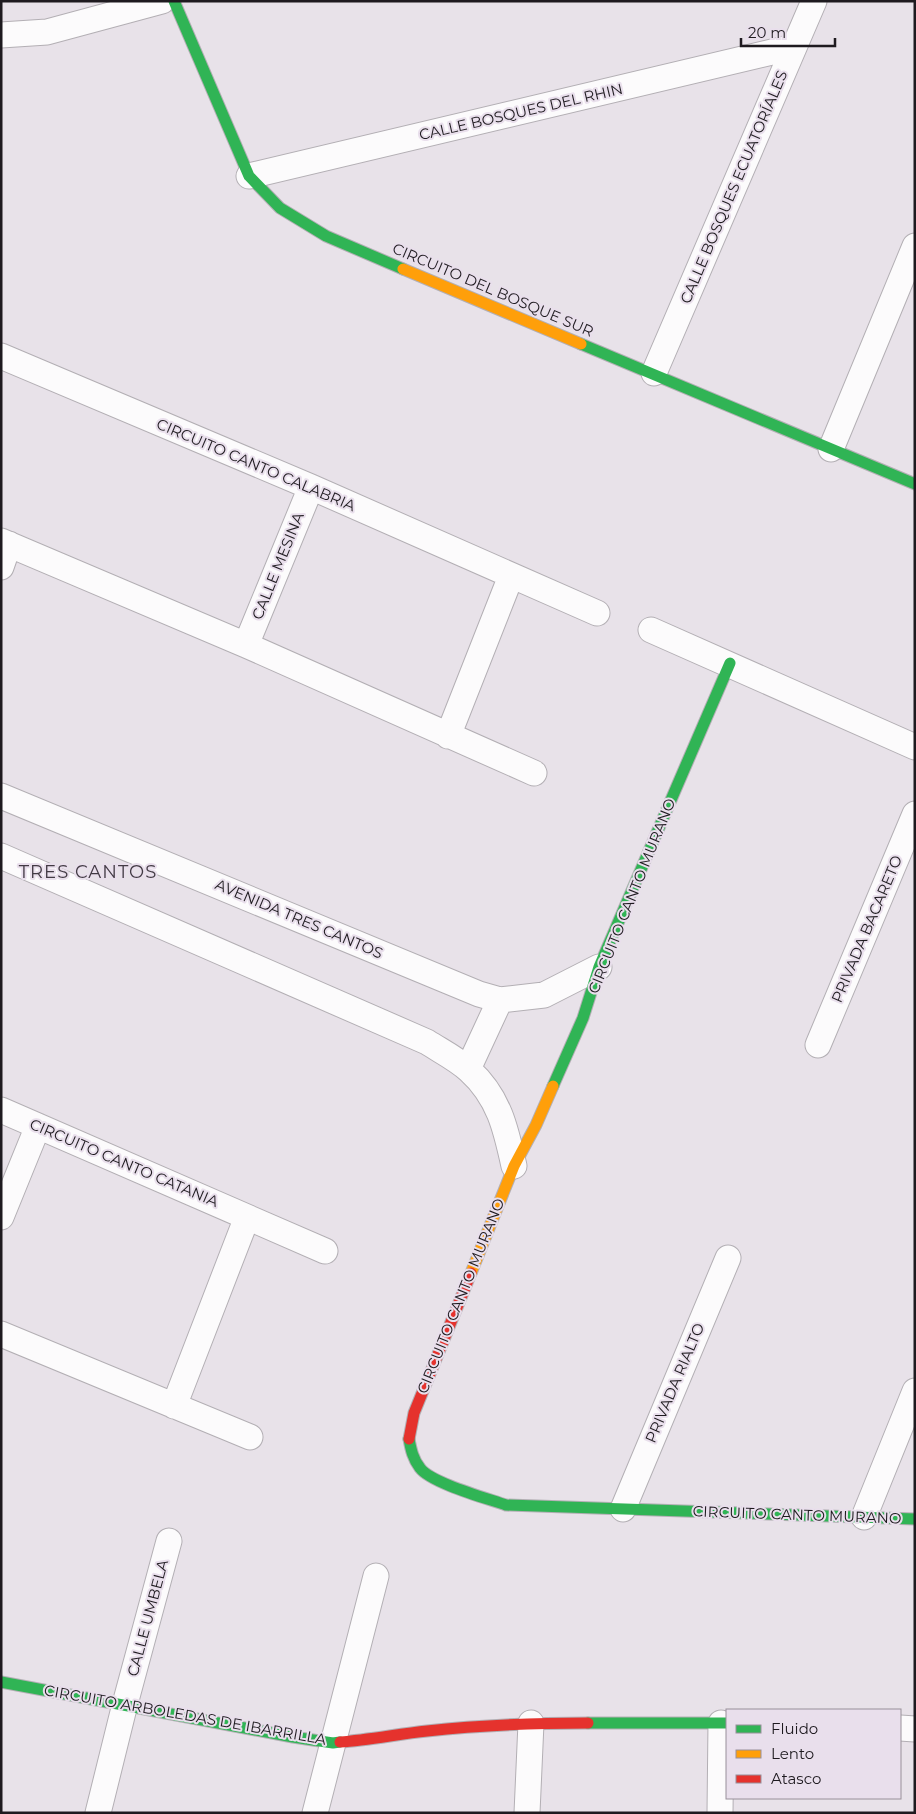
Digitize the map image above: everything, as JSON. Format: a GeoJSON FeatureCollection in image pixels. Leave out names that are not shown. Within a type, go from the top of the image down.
{"type":"FeatureCollection","features":[{"type":"Feature","properties":{"kind":"street"},"geometry":{"type":"LineString","coordinates":[[1,35],[47,32],[162,1]]}},
{"type":"Feature","properties":{"kind":"street","name":"CIRCUITO DEL BOSQUE SUR"},"geometry":{"type":"LineString","coordinates":[[174,1],[249,176],[280,208],[326,236],[915,484]]}},
{"type":"Feature","properties":{"kind":"street","name":"CALLE BOSQUES ECUATORÍALES"},"geometry":{"type":"LineString","coordinates":[[654,373],[814,1]]}},
{"type":"Feature","properties":{"kind":"street","name":"CALLE BOSQUES DEL RHIN"},"geometry":{"type":"LineString","coordinates":[[249,176],[793,47]]}},
{"type":"Feature","properties":{"kind":"street"},"geometry":{"type":"LineString","coordinates":[[831,448],[915,246]]}},
{"type":"Feature","properties":{"kind":"street","name":"CIRCUITO CANTO CALABRIA"},"geometry":{"type":"LineString","coordinates":[[1,356],[311,488],[597,613]]}},
{"type":"Feature","properties":{"kind":"street","name":"CALLE MESINA"},"geometry":{"type":"LineString","coordinates":[[246,645],[311,488]]}},
{"type":"Feature","properties":{"kind":"street"},"geometry":{"type":"LineString","coordinates":[[4,550],[246,645],[534,773]]}},
{"type":"Feature","properties":{"kind":"street"},"geometry":{"type":"LineString","coordinates":[[448,736],[511,576]]}},
{"type":"Feature","properties":{"kind":"street"},"geometry":{"type":"LineString","coordinates":[[651,630],[915,748]]}},
{"type":"Feature","properties":{"kind":"street","name":"CIRCUITO CANTO MURANO"},"geometry":{"type":"LineString","coordinates":[[730,664],[599,967],[583,1018],[536,1125],[514,1166],[414,1413],[408,1436],[412,1456],[421,1470],[442,1482],[506,1505],[915,1519]]}},
{"type":"Feature","properties":{"kind":"street","name":"AVENIDA TRES CANTOS"},"geometry":{"type":"LineString","coordinates":[[1,796],[479,994],[500,1000],[544,995],[599,967]]}},
{"type":"Feature","properties":{"kind":"street","name":"PRIVADA BACARETO"},"geometry":{"type":"LineString","coordinates":[[818,1045],[915,814]]}},
{"type":"Feature","properties":{"kind":"street"},"geometry":{"type":"LineString","coordinates":[[1,856],[427,1042],[468,1069],[489,1091],[506,1127],[514,1166]]}},
{"type":"Feature","properties":{"kind":"street"},"geometry":{"type":"LineString","coordinates":[[468,1069],[500,1000]]}},
{"type":"Feature","properties":{"kind":"street","name":"CIRCUITO CANTO CATANIA"},"geometry":{"type":"LineString","coordinates":[[1,1110],[325,1251]]}},
{"type":"Feature","properties":{"kind":"street"},"geometry":{"type":"LineString","coordinates":[[1,1217],[38,1126]]}},
{"type":"Feature","properties":{"kind":"street"},"geometry":{"type":"LineString","coordinates":[[174,1406],[247,1217]]}},
{"type":"Feature","properties":{"kind":"street","name":"PRIVADA RIALTO"},"geometry":{"type":"LineString","coordinates":[[623,1509],[728,1258]]}},
{"type":"Feature","properties":{"kind":"street"},"geometry":{"type":"LineString","coordinates":[[1,1334],[250,1437]]}},
{"type":"Feature","properties":{"kind":"street"},"geometry":{"type":"LineString","coordinates":[[864,1517],[915,1392]]}},
{"type":"Feature","properties":{"kind":"street","name":"CALLE UMBELA"},"geometry":{"type":"LineString","coordinates":[[98,1813],[169,1541]]}},
{"type":"Feature","properties":{"kind":"street"},"geometry":{"type":"LineString","coordinates":[[315,1813],[376,1576]]}},
{"type":"Feature","properties":{"kind":"street","name":"CIRCUITO ARBOLEDAS DE IBARRILLA"},"geometry":{"type":"LineString","coordinates":[[1,1682],[333,1743],[370,1740],[427,1731],[531,1723],[724,1723]]}},
{"type":"Feature","properties":{"kind":"street"},"geometry":{"type":"LineString","coordinates":[[527,1813],[531,1723]]}},
{"type":"Feature","properties":{"kind":"street"},"geometry":{"type":"LineString","coordinates":[[720,1813],[724,1723]]}},
{"type":"Feature","properties":{"kind":"street"},"geometry":{"type":"LineString","coordinates":[[901,1728],[915,1729]]}},
{"type":"Feature","properties":{"kind":"traffic: fast"},"geometry":{"type":"LineString","coordinates":[[174,1],[249,176],[280,208],[326,236],[403,269]]}},
{"type":"Feature","properties":{"kind":"traffic: fast"},"geometry":{"type":"LineString","coordinates":[[581,344],[915,484]]}},
{"type":"Feature","properties":{"kind":"traffic: fast"},"geometry":{"type":"LineString","coordinates":[[553,1086],[583,1018],[599,967],[730,663]]}},
{"type":"Feature","properties":{"kind":"traffic: fast"},"geometry":{"type":"LineString","coordinates":[[409,1439],[416,1461],[426,1474],[460,1490],[506,1505],[915,1519]]}},
{"type":"Feature","properties":{"kind":"traffic: fast"},"geometry":{"type":"LineString","coordinates":[[1,1682],[293,1737],[333,1743],[340,1742]]}},
{"type":"Feature","properties":{"kind":"traffic: fast"},"geometry":{"type":"LineString","coordinates":[[588,1723],[726,1723]]}},
{"type":"Feature","properties":{"kind":"traffic: slow"},"geometry":{"type":"LineString","coordinates":[[403,269],[581,344]]}},
{"type":"Feature","properties":{"kind":"traffic: slow"},"geometry":{"type":"LineString","coordinates":[[471,1273],[514,1166],[536,1125],[553,1086]]}},
{"type":"Feature","properties":{"kind":"traffic: jam"},"geometry":{"type":"LineString","coordinates":[[409,1439],[414,1413],[471,1273]]}},
{"type":"Feature","properties":{"kind":"traffic: jam"},"geometry":{"type":"LineString","coordinates":[[340,1742],[467,1727],[588,1723]]}},
{"type":"Feature","properties":{"kind":"district","name":"TRES CANTOS"},"geometry":{"type":"Point","coordinates":[88,872]}}]}
